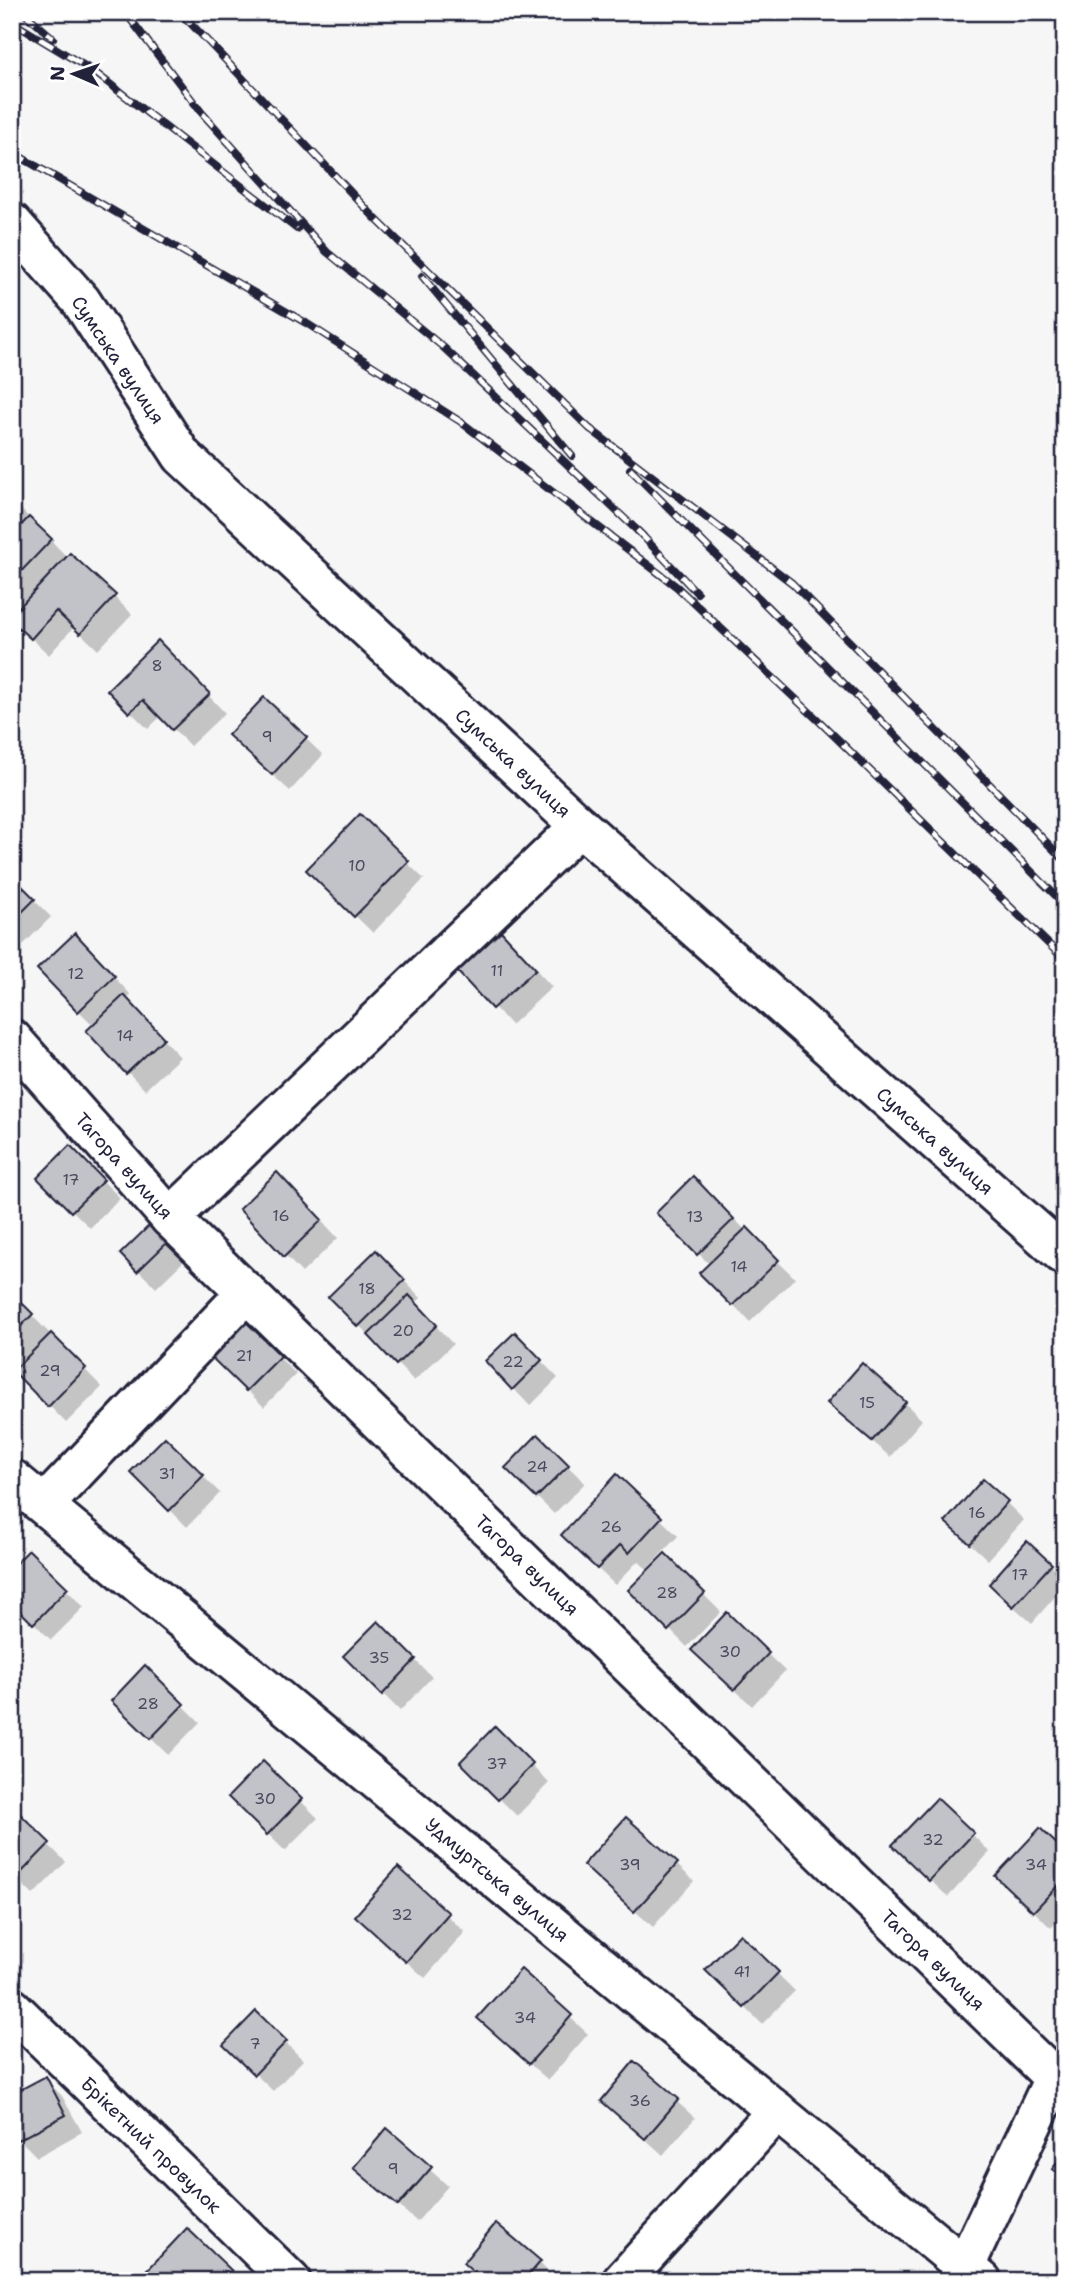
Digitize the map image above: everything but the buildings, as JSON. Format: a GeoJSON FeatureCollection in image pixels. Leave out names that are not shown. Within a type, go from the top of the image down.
{"type":"FeatureCollection","features":[{"type":"Feature","properties":{"kind":"street","name":"Сумська вулиця"},"geometry":{"type":"LineString","coordinates":[[12,223],[81,301],[182,456],[580,826],[1065,1256]]}},
{"type":"Feature","properties":{"kind":"street"},"geometry":{"type":"LineString","coordinates":[[170,1218],[580,826]]}},
{"type":"Feature","properties":{"kind":"street","name":"Тагора вулиця"},"geometry":{"type":"LineString","coordinates":[[12,1039],[170,1218],[1059,2072]]}},
{"type":"Feature","properties":{"kind":"street"},"geometry":{"type":"LineString","coordinates":[[44,1506],[247,1293]]}},
{"type":"Feature","properties":{"kind":"street","name":"Удмуртська вулиця"},"geometry":{"type":"LineString","coordinates":[[12,1479],[777,2111],[969,2276]]}},
{"type":"Feature","properties":{"kind":"street","name":"Брiкетний провулок"},"geometry":{"type":"LineString","coordinates":[[12,2008],[290,2281]]}},
{"type":"Feature","properties":{"kind":"street"},"geometry":{"type":"LineString","coordinates":[[969,2276],[1059,2072]]}},
{"type":"Feature","properties":{"kind":"street"},"geometry":{"type":"LineString","coordinates":[[622,2281],[777,2111]]}},
{"type":"Feature","properties":{"kind":"railway"},"geometry":{"type":"LineString","coordinates":[[23,12],[53,38]]}},
{"type":"Feature","properties":{"kind":"railway"},"geometry":{"type":"LineString","coordinates":[[125,12],[202,113],[327,252],[443,347],[643,536]]}},
{"type":"Feature","properties":{"kind":"railway"},"geometry":{"type":"LineString","coordinates":[[180,12],[375,218],[589,428],[792,583],[1065,861]]}},
{"type":"Feature","properties":{"kind":"railway"},"geometry":{"type":"LineString","coordinates":[[12,22],[93,71],[297,229]]}},
{"type":"Feature","properties":{"kind":"railway"},"geometry":{"type":"LineString","coordinates":[[12,152],[306,323],[461,422],[677,587],[1065,960]]}},
{"type":"Feature","properties":{"kind":"railway"},"geometry":{"type":"LineString","coordinates":[[422,276],[572,456]]}},
{"type":"Feature","properties":{"kind":"railway"},"geometry":{"type":"LineString","coordinates":[[630,469],[1065,905]]}},
{"type":"Feature","properties":{"kind":"railway"},"geometry":{"type":"LineString","coordinates":[[637,530],[697,593]]}}]}
